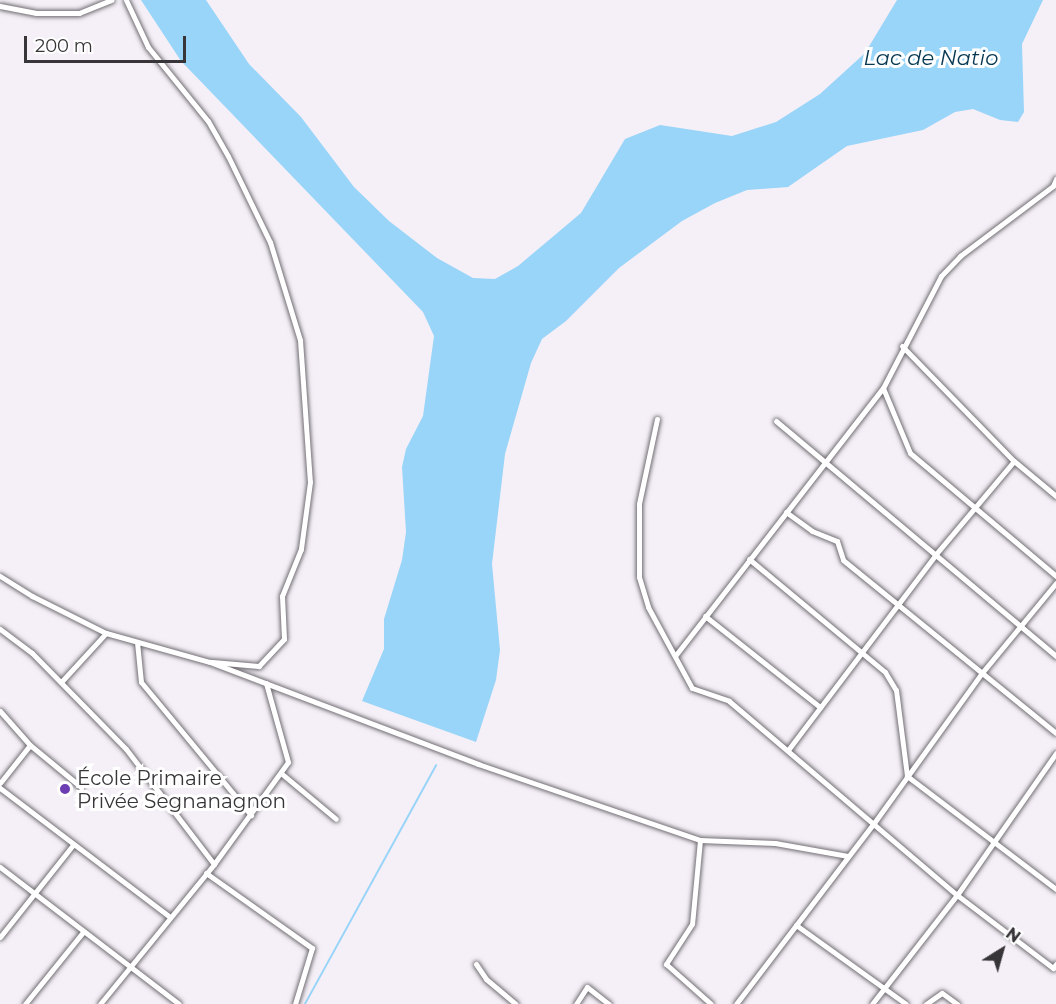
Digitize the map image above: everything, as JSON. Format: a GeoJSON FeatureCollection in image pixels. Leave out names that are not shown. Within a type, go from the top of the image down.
{"type":"FeatureCollection","features":[{"type":"Feature","properties":{"kind":"street"},"geometry":{"type":"LineString","coordinates":[[0,6],[36,13],[79,13],[111,0]]}},
{"type":"Feature","properties":{"kind":"street"},"geometry":{"type":"LineString","coordinates":[[126,0],[148,48],[208,121],[228,156],[270,242],[300,340],[310,482],[298,558],[282,596],[284,639],[259,666],[210,662]]}},
{"type":"Feature","properties":{"kind":"street"},"geometry":{"type":"LineString","coordinates":[[675,656],[883,388],[902,346],[941,276],[954,263],[1054,188],[1056,179]]}},
{"type":"Feature","properties":{"kind":"street"},"geometry":{"type":"LineString","coordinates":[[902,346],[1014,461],[1056,496]]}},
{"type":"Feature","properties":{"kind":"street"},"geometry":{"type":"LineString","coordinates":[[883,388],[910,453],[1056,576]]}},
{"type":"Feature","properties":{"kind":"street"},"geometry":{"type":"LineString","coordinates":[[657,419],[639,504],[639,577],[648,607],[692,688],[729,701],[788,750],[800,766],[874,823],[957,895],[1053,968],[1056,964]]}},
{"type":"Feature","properties":{"kind":"street"},"geometry":{"type":"LineString","coordinates":[[776,421],[827,461],[1056,656]]}},
{"type":"Feature","properties":{"kind":"street"},"geometry":{"type":"LineString","coordinates":[[788,750],[936,554],[1014,461]]}},
{"type":"Feature","properties":{"kind":"street"},"geometry":{"type":"LineString","coordinates":[[786,512],[812,531],[837,541],[843,560],[1056,733]]}},
{"type":"Feature","properties":{"kind":"street"},"geometry":{"type":"LineString","coordinates":[[749,559],[885,672],[896,690],[907,776],[1056,889]]}},
{"type":"Feature","properties":{"kind":"street"},"geometry":{"type":"LineString","coordinates":[[0,576],[32,596],[106,633],[210,662],[478,764],[700,840],[775,843],[848,856]]}},
{"type":"Feature","properties":{"kind":"street"},"geometry":{"type":"LineString","coordinates":[[736,1004],[874,823],[981,674],[1056,583]]}},
{"type":"Feature","properties":{"kind":"street"},"geometry":{"type":"LineString","coordinates":[[705,616],[820,707]]}},
{"type":"Feature","properties":{"kind":"street"},"geometry":{"type":"LineString","coordinates":[[0,629],[62,681],[162,791],[214,864]]}},
{"type":"Feature","properties":{"kind":"street"},"geometry":{"type":"LineString","coordinates":[[62,681],[106,633]]}},
{"type":"Feature","properties":{"kind":"street"},"geometry":{"type":"LineString","coordinates":[[137,642],[141,682],[251,815]]}},
{"type":"Feature","properties":{"kind":"street"},"geometry":{"type":"LineString","coordinates":[[100,1004],[214,864],[282,774],[288,762],[287,747],[266,683]]}},
{"type":"Feature","properties":{"kind":"street"},"geometry":{"type":"LineString","coordinates":[[0,711],[30,745],[81,787]]}},
{"type":"Feature","properties":{"kind":"street"},"geometry":{"type":"LineString","coordinates":[[30,745],[0,785],[73,845],[170,918]]}},
{"type":"Feature","properties":{"kind":"street"},"geometry":{"type":"LineString","coordinates":[[872,1004],[957,895],[1056,753]]}},
{"type":"Feature","properties":{"kind":"street"},"geometry":{"type":"LineString","coordinates":[[282,774],[336,819]]}},
{"type":"Feature","properties":{"kind":"street"},"geometry":{"type":"LineString","coordinates":[[700,840],[692,924],[666,964],[711,1004]]}},
{"type":"Feature","properties":{"kind":"street"},"geometry":{"type":"LineString","coordinates":[[0,938],[73,845]]}},
{"type":"Feature","properties":{"kind":"street"},"geometry":{"type":"LineString","coordinates":[[0,867],[178,1004]]}},
{"type":"Feature","properties":{"kind":"street"},"geometry":{"type":"LineString","coordinates":[[206,873],[312,948],[295,1004]]}},
{"type":"Feature","properties":{"kind":"street"},"geometry":{"type":"LineString","coordinates":[[796,925],[885,986],[906,1004]]}},
{"type":"Feature","properties":{"kind":"street"},"geometry":{"type":"LineString","coordinates":[[25,1004],[83,932]]}},
{"type":"Feature","properties":{"kind":"street"},"geometry":{"type":"LineString","coordinates":[[476,963],[486,979],[516,1004]]}},
{"type":"Feature","properties":{"kind":"street"},"geometry":{"type":"LineString","coordinates":[[576,1004],[587,987],[609,1004]]}},
{"type":"Feature","properties":{"kind":"street"},"geometry":{"type":"LineString","coordinates":[[926,1004],[942,993],[957,1004]]}},
{"type":"Feature","properties":{"kind":"water","name":"Lac de Natio"},"geometry":{"type":"Polygon","coordinates":[[[141,0],[206,0],[249,64],[301,117],[354,187],[389,221],[437,258],[473,278],[495,279],[518,266],[581,213],[625,139],[660,125],[732,136],[776,122],[820,94],[865,53],[897,0],[1043,0],[1022,44],[1024,112],[1018,122],[1000,120],[973,109],[955,112],[923,130],[847,146],[788,187],[747,190],[715,203],[682,221],[619,268],[566,321],[542,339],[531,363],[505,454],[492,564],[500,650],[496,680],[476,742],[362,701],[384,649],[384,619],[402,560],[406,532],[402,467],[406,449],[423,416],[434,336],[423,312],[181,61],[141,0]]]}},
{"type":"Feature","properties":{"kind":"waterway"},"geometry":{"type":"LineString","coordinates":[[305,1004],[436,766]]}},
{"type":"Feature","properties":{"kind":"place","name":"École Primaire Privée Segnanagnon"},"geometry":{"type":"Point","coordinates":[65,789]}}]}
